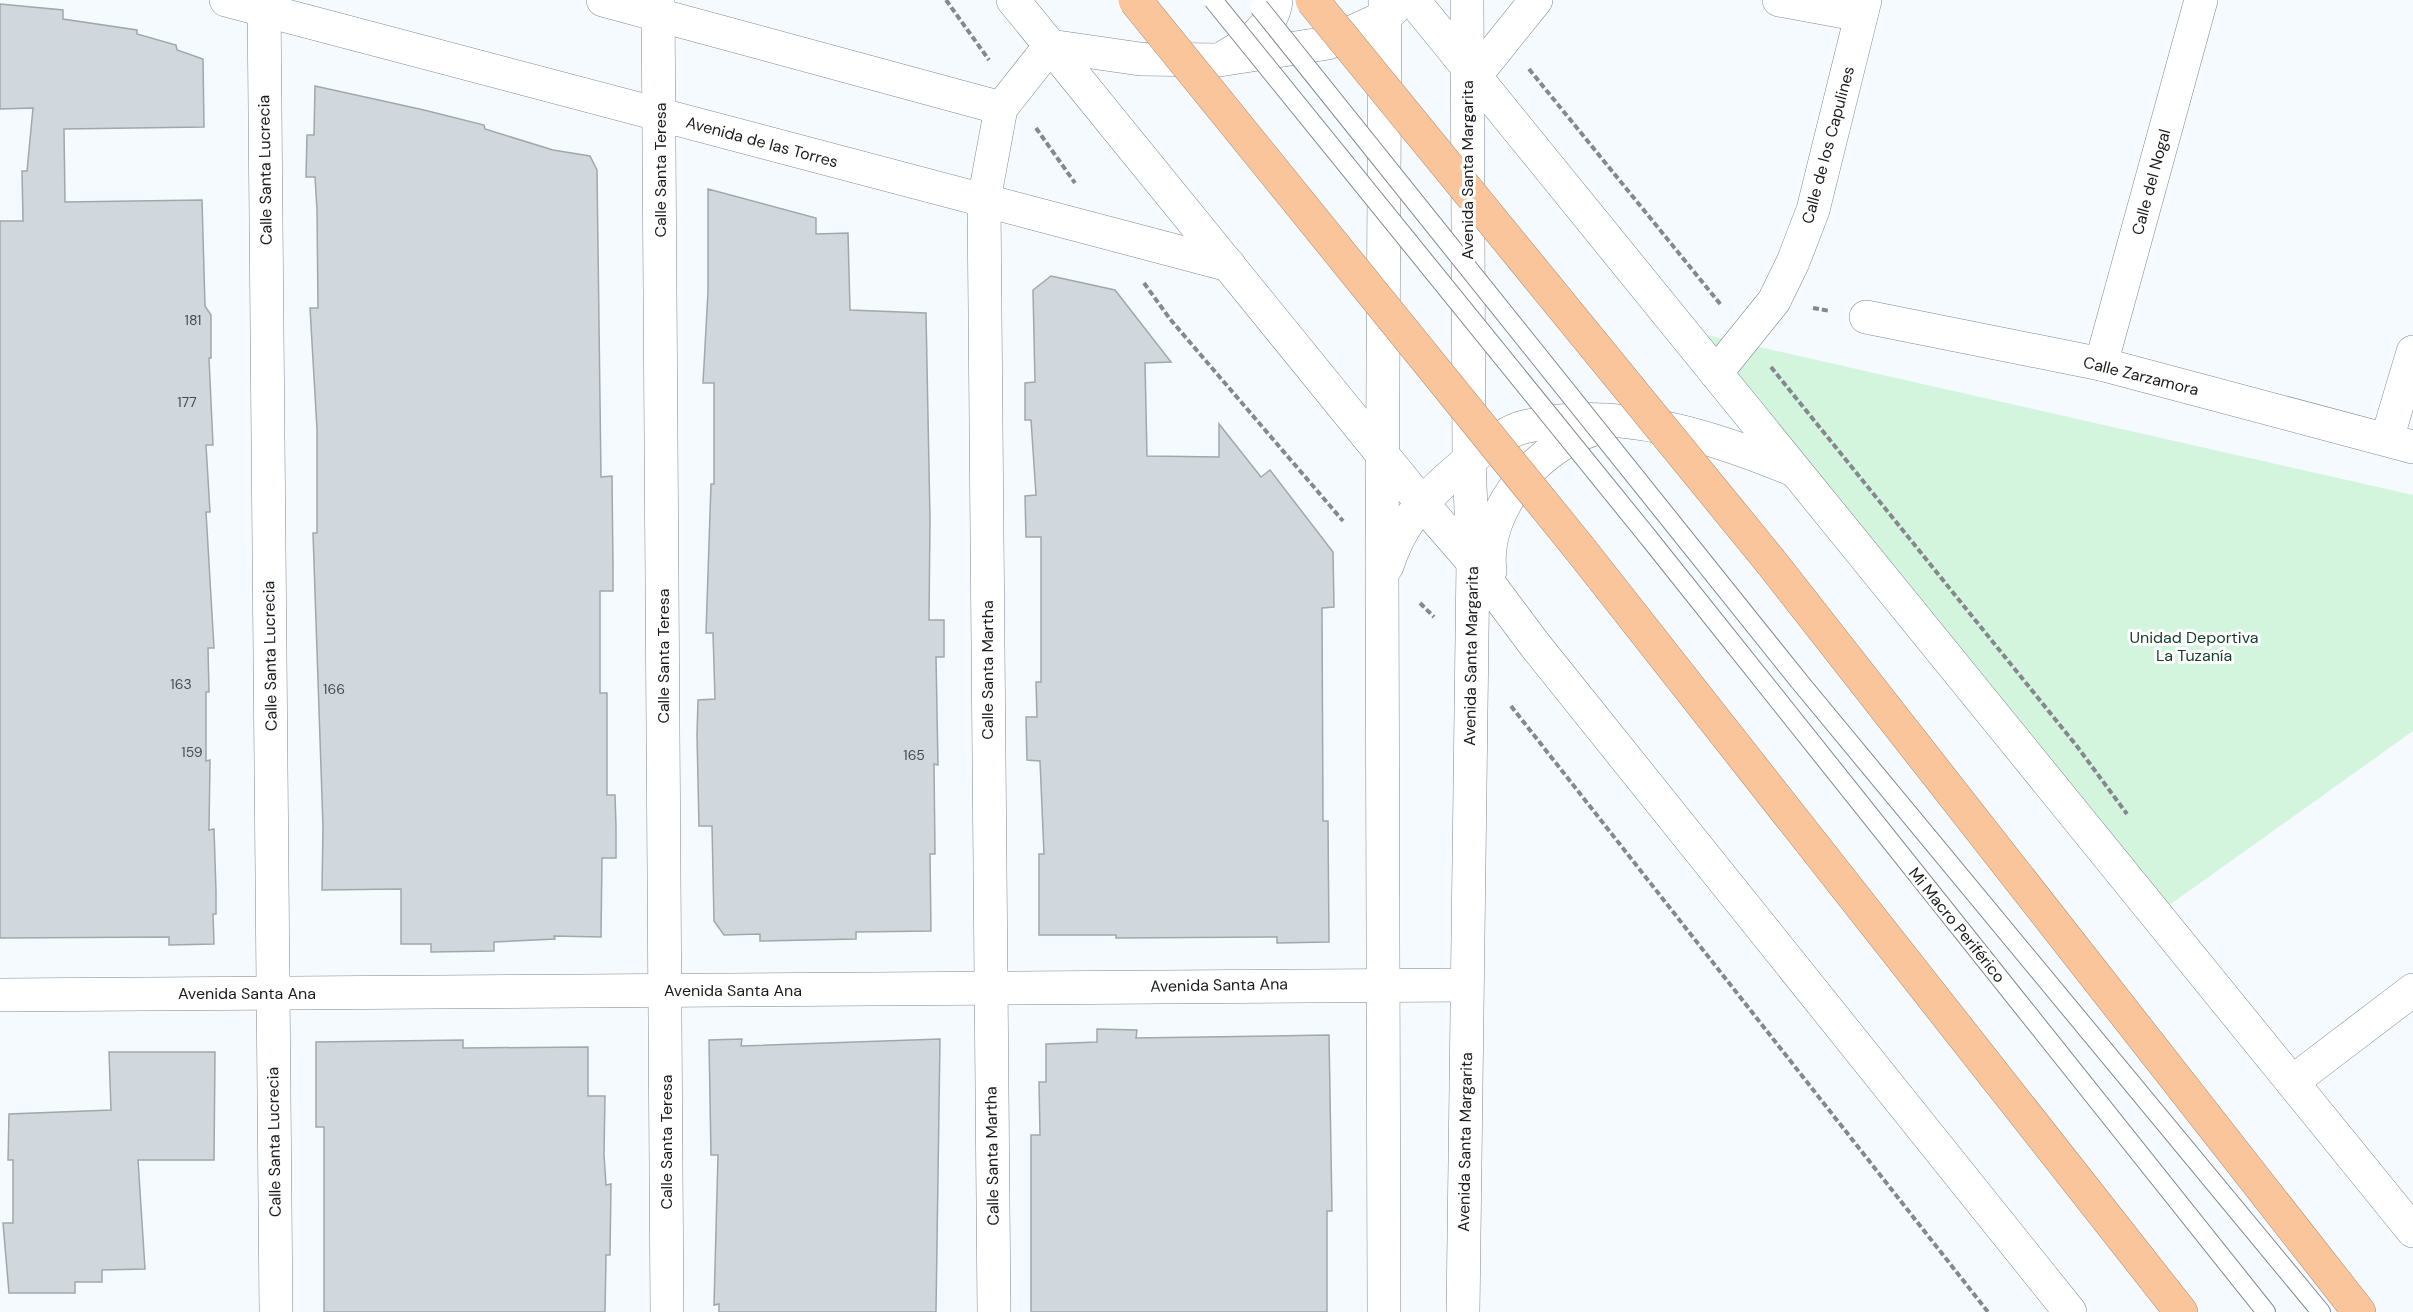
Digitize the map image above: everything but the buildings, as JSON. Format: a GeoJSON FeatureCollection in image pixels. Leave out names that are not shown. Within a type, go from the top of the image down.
{"type":"FeatureCollection","features":[{"type":"Feature","properties":{"kind":"highway"},"geometry":{"type":"LineString","coordinates":[[1135,0],[1580,549],[2181,1312]]}},
{"type":"Feature","properties":{"kind":"highway"},"geometry":{"type":"LineString","coordinates":[[1312,0],[1771,562],[2359,1312]]}},
{"type":"Feature","properties":{"kind":"highway"},"geometry":{"type":"LineString","coordinates":[[2332,1279],[2368,1312]]}},
{"type":"Feature","properties":{"kind":"street","name":"Avenida de las Torres"},"geometry":{"type":"LineString","coordinates":[[226,0],[264,5],[659,115],[1229,265]]}},
{"type":"Feature","properties":{"kind":"street"},"geometry":{"type":"LineString","coordinates":[[603,0],[658,7],[1001,108]]}},
{"type":"Feature","properties":{"kind":"street"},"geometry":{"type":"LineString","coordinates":[[1012,0],[1482,574],[2070,1312]]}},
{"type":"Feature","properties":{"kind":"street"},"geometry":{"type":"LineString","coordinates":[[1413,0],[2413,1231]]}},
{"type":"Feature","properties":{"kind":"street","name":"Avenida Santa Margarita"},"geometry":{"type":"LineString","coordinates":[[1463,1312],[1466,985],[1482,574],[1469,459],[1471,71],[1467,0]]}},
{"type":"Feature","properties":{"kind":"street"},"geometry":{"type":"LineString","coordinates":[[1471,71],[1505,40],[1536,0]]}},
{"type":"Feature","properties":{"kind":"street"},"geometry":{"type":"LineString","coordinates":[[1779,0],[1863,8]]}},
{"type":"Feature","properties":{"kind":"street","name":"Calle del Nogal"},"geometry":{"type":"LineString","coordinates":[[2101,364],[2201,0]]}},
{"type":"Feature","properties":{"kind":"street"},"geometry":{"type":"LineString","coordinates":[[1219,60],[1254,40],[1276,7],[1263,2]]}},
{"type":"Feature","properties":{"kind":"street","name":"Calle Santa Lucrecia"},"geometry":{"type":"LineString","coordinates":[[264,5],[276,1312]]}},
{"type":"Feature","properties":{"kind":"street"},"geometry":{"type":"LineString","coordinates":[[1050,46],[1140,59],[1219,60],[1328,43],[1391,6]]}},
{"type":"Feature","properties":{"kind":"street"},"geometry":{"type":"LineString","coordinates":[[1384,1312],[1382,454],[1391,6]]}},
{"type":"Feature","properties":{"kind":"street","name":"Calle Santa Teresa"},"geometry":{"type":"LineString","coordinates":[[658,7],[667,1312]]}},
{"type":"Feature","properties":{"kind":"street","name":"Calle de los Capulines"},"geometry":{"type":"LineString","coordinates":[[1716,373],[1774,301],[1793,262],[1813,210],[1863,8]]}},
{"type":"Feature","properties":{"kind":"street","name":"Calle Santa Martha"},"geometry":{"type":"LineString","coordinates":[[994,1312],[984,200],[1001,108],[1050,46]]}},
{"type":"Feature","properties":{"kind":"street","name":"Calle Zarzamora"},"geometry":{"type":"LineString","coordinates":[[1866,317],[2101,364],[2400,443]]}},
{"type":"Feature","properties":{"kind":"street"},"geometry":{"type":"LineString","coordinates":[[2400,443],[2413,352]]}},
{"type":"Feature","properties":{"kind":"street"},"geometry":{"type":"LineString","coordinates":[[1382,583],[1396,539],[1421,502],[1469,459],[1522,427],[1574,421],[1624,422],[1677,430],[1727,444],[1796,471]]}},
{"type":"Feature","properties":{"kind":"street"},"geometry":{"type":"LineString","coordinates":[[1482,574],[1496,524],[1509,496],[1528,472],[1548,454],[1571,439],[1597,428],[1624,422]]}},
{"type":"Feature","properties":{"kind":"street","name":"Avenida Santa Ana"},"geometry":{"type":"LineString","coordinates":[[0,995],[1466,985]]}},
{"type":"Feature","properties":{"kind":"street"},"geometry":{"type":"LineString","coordinates":[[2292,1082],[2413,990]]}},
{"type":"Feature","properties":{"kind":"lane","name":"Mi Macro Periférico"},"geometry":{"type":"LineString","coordinates":[[1213,0],[1648,537],[2266,1312]]}},
{"type":"Feature","properties":{"kind":"lane","name":"Mi Macro Periférico"},"geometry":{"type":"LineString","coordinates":[[1263,2],[1799,681],[2321,1312]]}},
{"type":"Feature","properties":{"kind":"path"},"geometry":{"type":"LineString","coordinates":[[1505,40],[1746,335],[2076,746],[2132,820]]}},
{"type":"Feature","properties":{"kind":"path"},"geometry":{"type":"LineString","coordinates":[[1774,301],[1866,317]]}},
{"type":"Feature","properties":{"kind":"green space","name":"Unidad Deportiva La Tuzanía"},"geometry":{"type":"Polygon","coordinates":[[[1684,330],[2413,495],[2413,731],[2158,913],[1684,330]]]}}]}
